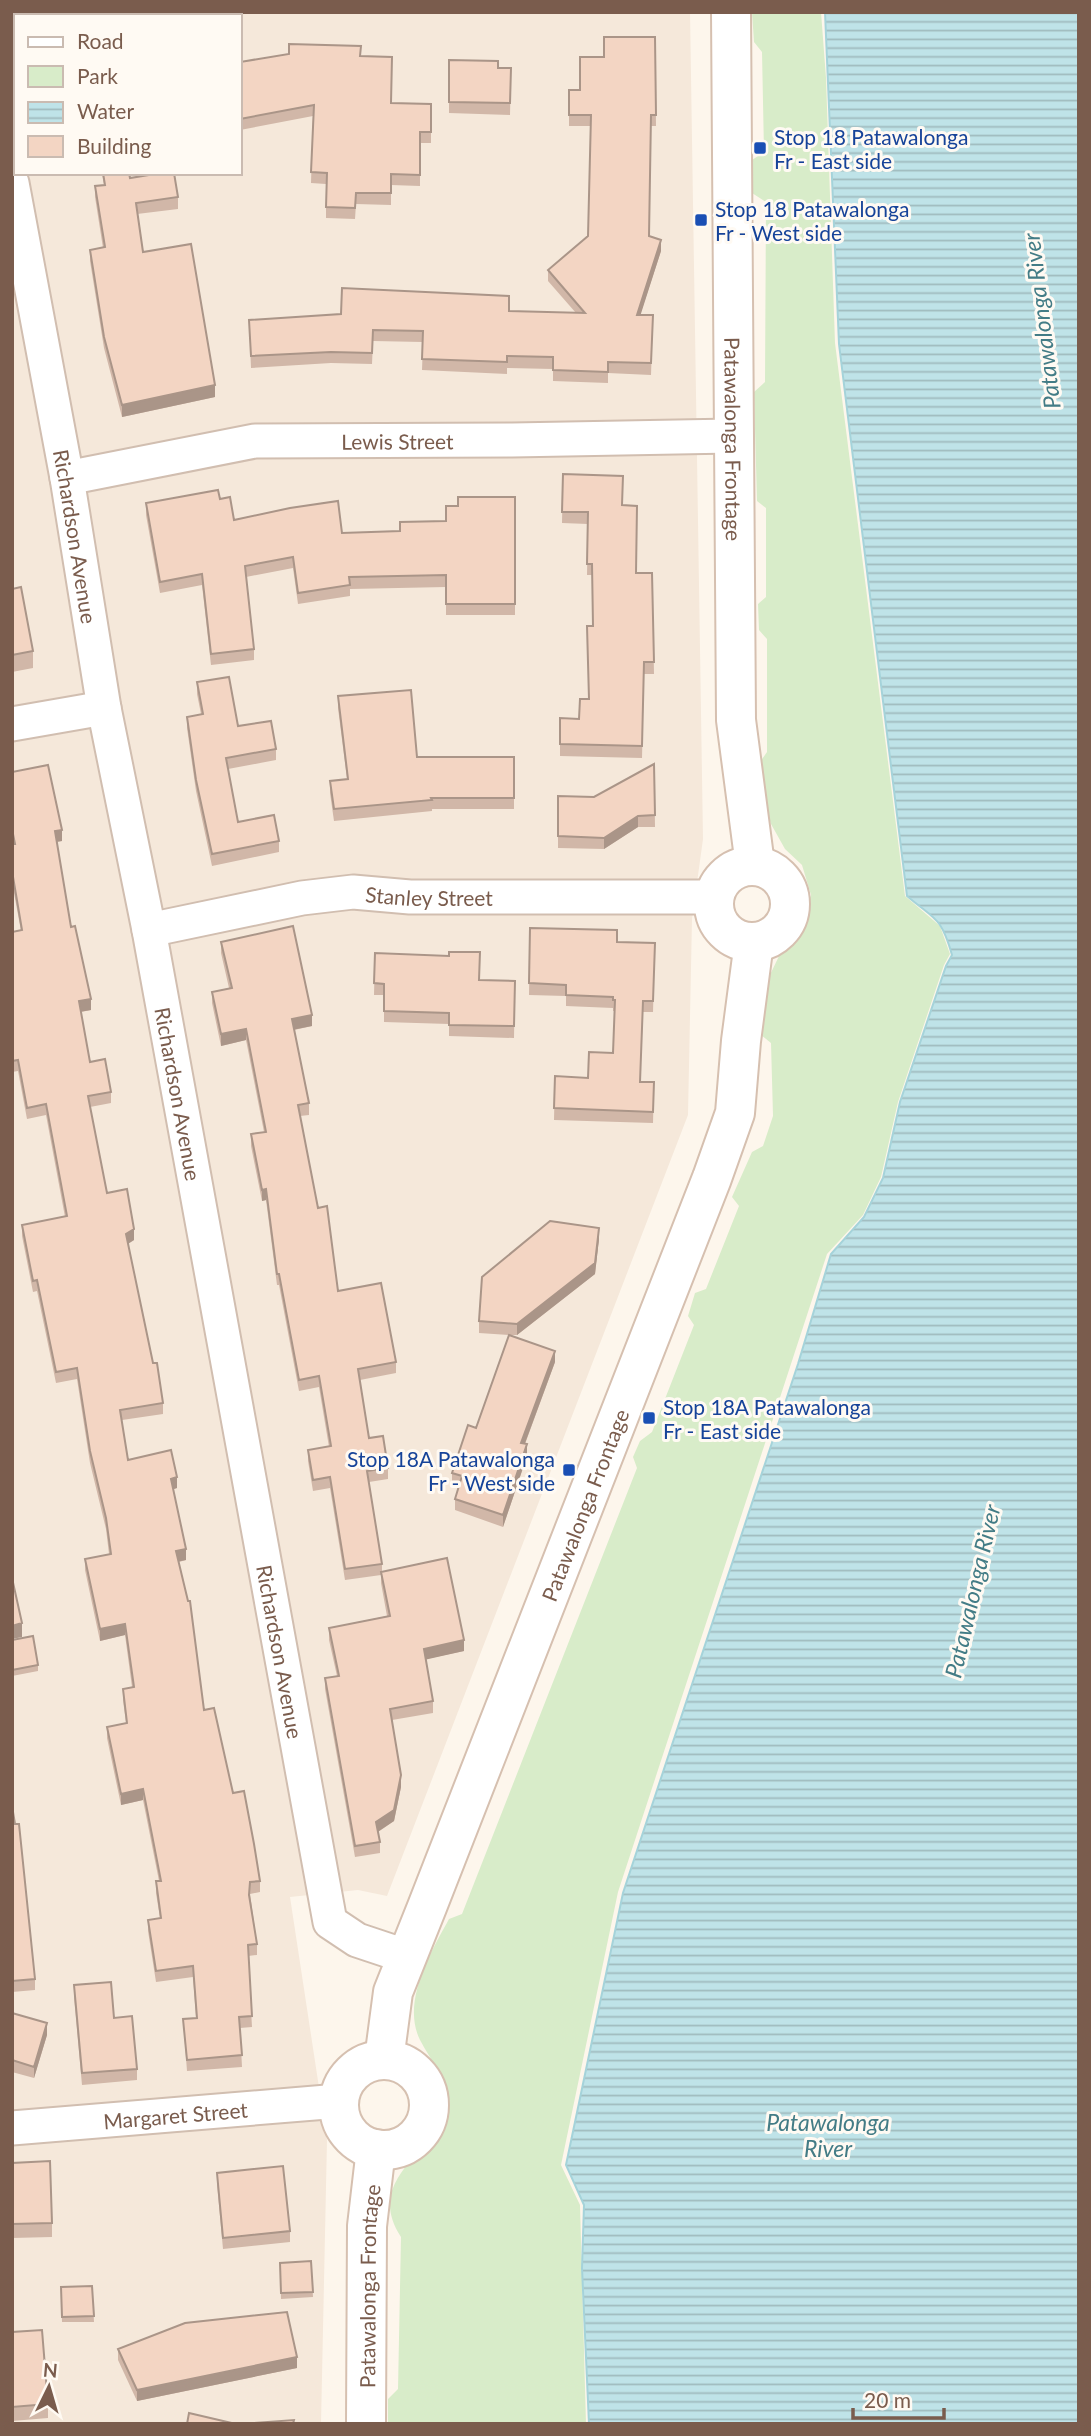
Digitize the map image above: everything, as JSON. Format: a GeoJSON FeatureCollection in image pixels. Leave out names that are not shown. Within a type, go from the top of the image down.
{"type":"FeatureCollection","features":[{"type":"Feature","properties":{"kind":"street","name":"Patawalonga Frontage"},"geometry":{"type":"LineString","coordinates":[[732,12],[732,436],[736,720],[755,865]]}},
{"type":"Feature","properties":{"kind":"street","name":"Richardson Avenue"},"geometry":{"type":"LineString","coordinates":[[12,183],[67,478],[104,708],[149,930],[330,1922],[357,1940],[405,1956]]}},
{"type":"Feature","properties":{"kind":"street","name":"Lewis Street"},"geometry":{"type":"LineString","coordinates":[[67,478],[255,442],[732,436]]}},
{"type":"Feature","properties":{"kind":"street"},"geometry":{"type":"LineString","coordinates":[[12,724],[104,708]]}},
{"type":"Feature","properties":{"kind":"street"},"geometry":{"type":"LineString","coordinates":[[755,865],[776,874],[789,892],[789,915],[776,934],[754,942],[743,941],[723,930],[713,909],[713,897],[717,886],[733,870],[755,865]]}},
{"type":"Feature","properties":{"kind":"street","name":"Stanley Street"},"geometry":{"type":"LineString","coordinates":[[149,930],[302,898],[353,892],[410,897],[713,897]]}},
{"type":"Feature","properties":{"kind":"street","name":"Patawalonga Frontage"},"geometry":{"type":"LineString","coordinates":[[384,2060],[393,1992],[405,1956],[427,1907],[735,1113],[754,942]]}},
{"type":"Feature","properties":{"kind":"street"},"geometry":{"type":"LineString","coordinates":[[384,2060],[399,2062],[422,2080],[428,2094],[429,2109],[417,2136],[405,2145],[391,2150],[376,2149],[364,2145],[344,2127],[339,2101],[349,2076],[371,2062],[384,2060]]}},
{"type":"Feature","properties":{"kind":"street","name":"Margaret Street"},"geometry":{"type":"LineString","coordinates":[[12,2128],[339,2101]]}},
{"type":"Feature","properties":{"kind":"street","name":"Patawalonga Frontage"},"geometry":{"type":"LineString","coordinates":[[366,2424],[367,2225],[376,2149]]}},
{"type":"Feature","properties":{"kind":"shaded area"},"geometry":{"type":"Polygon","coordinates":[[[12,12],[690,12],[703,839],[692,919],[688,1115],[387,1896],[358,1890],[290,1897],[327,2140],[321,2424],[12,2424],[12,12]]]}},
{"type":"Feature","properties":{"kind":"green space"},"geometry":{"type":"Polygon","coordinates":[[[752,12],[821,12],[826,78],[835,343],[905,896],[940,926],[950,954],[898,1102],[881,1177],[863,1215],[827,1254],[618,1892],[561,2165],[580,2205],[586,2424],[388,2424],[388,2399],[398,2389],[401,2237],[391,2216],[390,2198],[406,2166],[440,2122],[445,2105],[441,2079],[415,2025],[416,1994],[434,1946],[449,1919],[462,1914],[637,1468],[633,1457],[640,1441],[652,1432],[694,1325],[688,1316],[695,1293],[706,1289],[739,1206],[732,1197],[752,1152],[763,1146],[773,1116],[771,1043],[761,1035],[768,979],[780,954],[800,925],[811,895],[802,865],[785,849],[771,824],[759,787],[758,765],[767,752],[767,639],[759,630],[758,604],[766,597],[766,508],[757,501],[754,392],[765,382],[766,202],[752,193],[752,160],[764,152],[762,52],[754,42],[752,12]]]}},
{"type":"Feature","properties":{"kind":"water","name":"Patawalonga River"},"geometry":{"type":"Polygon","coordinates":[[[825,12],[1079,12],[1079,2424],[589,2424],[582,2268],[584,2205],[566,2165],[623,1893],[798,1364],[831,1254],[864,1217],[883,1178],[900,1102],[952,955],[936,920],[907,896],[839,344],[825,12]]]}},
{"type":"Feature","properties":{"kind":"building"},"geometry":{"type":"Polygon","coordinates":[[[604,37],[655,37],[656,115],[651,115],[649,236],[661,240],[637,315],[653,315],[651,363],[608,362],[608,372],[553,370],[553,357],[507,356],[507,362],[422,359],[423,331],[373,330],[372,353],[251,356],[249,320],[341,314],[342,288],[509,296],[509,311],[585,313],[548,270],[588,236],[591,115],[569,115],[569,90],[580,90],[580,57],[604,57],[604,37]]]}},
{"type":"Feature","properties":{"kind":"building"},"geometry":{"type":"Polygon","coordinates":[[[289,44],[361,46],[360,56],[392,57],[391,103],[431,104],[431,132],[420,132],[420,175],[391,174],[391,193],[356,193],[355,208],[326,207],[327,173],[311,172],[314,105],[242,119],[242,62],[289,54],[289,44]]]}},
{"type":"Feature","properties":{"kind":"building"},"geometry":{"type":"Polygon","coordinates":[[[449,60],[498,61],[498,68],[511,68],[510,103],[449,102],[449,60]]]}},
{"type":"Feature","properties":{"kind":"building"},"geometry":{"type":"Polygon","coordinates":[[[103,175],[129,175],[130,178],[174,175],[178,197],[136,203],[143,252],[191,244],[215,385],[122,405],[104,337],[90,250],[105,247],[95,186],[105,185],[103,175]]]}},
{"type":"Feature","properties":{"kind":"building"},"geometry":{"type":"Polygon","coordinates":[[[563,474],[623,476],[622,505],[637,506],[636,573],[652,573],[654,662],[644,662],[642,746],[560,744],[560,718],[579,719],[580,699],[589,699],[587,626],[593,626],[592,564],[587,564],[588,512],[562,512],[563,474]]]}},
{"type":"Feature","properties":{"kind":"building"},"geometry":{"type":"Polygon","coordinates":[[[218,490],[220,499],[230,497],[234,520],[338,501],[342,533],[400,531],[400,522],[446,521],[446,506],[458,506],[458,497],[515,497],[515,604],[446,604],[446,575],[349,577],[350,585],[298,593],[293,557],[245,566],[254,649],[211,654],[202,574],[160,582],[146,503],[218,490]]]}},
{"type":"Feature","properties":{"kind":"building"},"geometry":{"type":"Polygon","coordinates":[[[21,587],[33,651],[12,655],[12,589],[21,587]]]}},
{"type":"Feature","properties":{"kind":"building"},"geometry":{"type":"Polygon","coordinates":[[[229,677],[238,726],[271,721],[276,749],[226,758],[238,822],[274,815],[279,841],[212,854],[196,780],[187,717],[203,714],[197,682],[229,677]]]}},
{"type":"Feature","properties":{"kind":"building"},"geometry":{"type":"Polygon","coordinates":[[[411,690],[417,757],[514,757],[514,798],[431,798],[432,800],[334,809],[330,781],[348,779],[338,696],[411,690]]]}},
{"type":"Feature","properties":{"kind":"building"},"geometry":{"type":"Polygon","coordinates":[[[654,764],[655,815],[638,816],[604,838],[558,836],[558,796],[594,797],[654,764]]]}},
{"type":"Feature","properties":{"kind":"building"},"geometry":{"type":"Polygon","coordinates":[[[48,765],[62,830],[55,831],[71,927],[75,926],[91,999],[79,1001],[90,1062],[105,1059],[111,1092],[88,1096],[107,1193],[127,1189],[134,1229],[126,1234],[153,1363],[157,1363],[163,1403],[120,1410],[128,1460],[171,1450],[177,1477],[171,1479],[186,1549],[176,1551],[190,1601],[204,1710],[214,1708],[233,1793],[244,1791],[260,1881],[250,1882],[249,1895],[257,1944],[248,1945],[252,2016],[239,2017],[242,2055],[187,2060],[183,2019],[197,2018],[193,1966],[156,1971],[148,1920],[161,1918],[156,1881],[161,1881],[143,1789],[121,1794],[107,1727],[127,1723],[123,1689],[134,1687],[125,1624],[100,1629],[85,1559],[111,1554],[106,1518],[90,1451],[77,1368],[56,1372],[37,1280],[33,1281],[22,1225],[67,1216],[46,1104],[27,1108],[18,1060],[12,1061],[12,932],[22,930],[12,871],[12,844],[15,844],[12,829],[12,772],[48,765]]]}},
{"type":"Feature","properties":{"kind":"building"},"geometry":{"type":"Polygon","coordinates":[[[293,926],[312,1015],[292,1019],[309,1103],[298,1105],[318,1208],[327,1206],[338,1291],[381,1283],[396,1362],[358,1369],[369,1438],[383,1436],[388,1468],[367,1471],[382,1564],[345,1569],[330,1477],[313,1480],[308,1450],[331,1446],[319,1376],[299,1380],[277,1274],[266,1189],[262,1190],[251,1134],[266,1132],[246,1029],[221,1034],[212,992],[232,988],[221,942],[293,926]]]}},
{"type":"Feature","properties":{"kind":"building"},"geometry":{"type":"Polygon","coordinates":[[[530,928],[617,930],[617,942],[655,943],[653,1001],[643,1001],[640,1082],[654,1082],[653,1112],[554,1108],[555,1076],[588,1078],[589,1052],[613,1053],[615,1000],[613,997],[566,995],[566,985],[529,983],[530,928]]]}},
{"type":"Feature","properties":{"kind":"building"},"geometry":{"type":"Polygon","coordinates":[[[449,952],[480,952],[479,980],[515,981],[514,1026],[449,1025],[449,1013],[384,1011],[384,984],[374,983],[375,953],[449,956],[449,952]]]}},
{"type":"Feature","properties":{"kind":"building"},"geometry":{"type":"Polygon","coordinates":[[[550,1221],[599,1228],[595,1263],[517,1324],[479,1321],[482,1277],[550,1221]]]}},
{"type":"Feature","properties":{"kind":"building"},"geometry":{"type":"Polygon","coordinates":[[[509,1335],[555,1351],[521,1443],[527,1444],[503,1515],[455,1499],[462,1476],[452,1473],[468,1425],[476,1428],[509,1335]]]}},
{"type":"Feature","properties":{"kind":"building"},"geometry":{"type":"Polygon","coordinates":[[[447,1558],[464,1640],[424,1649],[433,1701],[390,1709],[401,1775],[394,1810],[376,1822],[380,1842],[355,1846],[325,1678],[339,1676],[329,1628],[390,1616],[381,1572],[447,1558]]]}},
{"type":"Feature","properties":{"kind":"building"},"geometry":{"type":"Polygon","coordinates":[[[12,1578],[22,1623],[12,1626],[12,1578]]]}},
{"type":"Feature","properties":{"kind":"building"},"geometry":{"type":"Polygon","coordinates":[[[33,1636],[38,1665],[12,1670],[12,1640],[33,1636]]]}},
{"type":"Feature","properties":{"kind":"building"},"geometry":{"type":"Polygon","coordinates":[[[12,1806],[15,1824],[19,1824],[35,1979],[12,1981],[12,1806]]]}},
{"type":"Feature","properties":{"kind":"building"},"geometry":{"type":"Polygon","coordinates":[[[111,1982],[114,2018],[132,2016],[137,2069],[82,2073],[74,1985],[111,1982]]]}},
{"type":"Feature","properties":{"kind":"building"},"geometry":{"type":"Polygon","coordinates":[[[12,2013],[47,2023],[34,2067],[12,2060],[12,2013]]]}},
{"type":"Feature","properties":{"kind":"building"},"geometry":{"type":"Polygon","coordinates":[[[50,2161],[52,2223],[12,2224],[12,2163],[50,2161]]]}},
{"type":"Feature","properties":{"kind":"building"},"geometry":{"type":"Polygon","coordinates":[[[283,2166],[290,2231],[223,2238],[217,2173],[283,2166]]]}},
{"type":"Feature","properties":{"kind":"building"},"geometry":{"type":"Polygon","coordinates":[[[311,2261],[313,2292],[281,2293],[280,2263],[311,2261]]]}},
{"type":"Feature","properties":{"kind":"building"},"geometry":{"type":"Polygon","coordinates":[[[92,2286],[94,2316],[62,2317],[61,2287],[92,2286]]]}},
{"type":"Feature","properties":{"kind":"building"},"geometry":{"type":"Polygon","coordinates":[[[287,2312],[297,2357],[137,2390],[118,2349],[185,2323],[287,2312]]]}},
{"type":"Feature","properties":{"kind":"building"},"geometry":{"type":"Polygon","coordinates":[[[42,2330],[48,2404],[12,2407],[12,2332],[42,2330]]]}},
{"type":"Feature","properties":{"kind":"building"},"geometry":{"type":"Polygon","coordinates":[[[189,2413],[236,2424],[187,2424],[189,2413]]]}},
{"type":"Feature","properties":{"kind":"building"},"geometry":{"type":"Polygon","coordinates":[[[294,2420],[293,2424],[239,2424],[294,2420]]]}},
{"type":"Feature","properties":{"kind":"place","name":"Stop 18 Patawalonga Fr - East side"},"geometry":{"type":"Point","coordinates":[760,148]}},
{"type":"Feature","properties":{"kind":"place","name":"Stop 18 Patawalonga Fr - West side"},"geometry":{"type":"Point","coordinates":[701,220]}},
{"type":"Feature","properties":{"kind":"place","name":"Stop 18A Patawalonga Fr - East side"},"geometry":{"type":"Point","coordinates":[649,1418]}},
{"type":"Feature","properties":{"kind":"place","name":"Stop 18A Patawalonga Fr - West side"},"geometry":{"type":"Point","coordinates":[569,1470]}}]}
